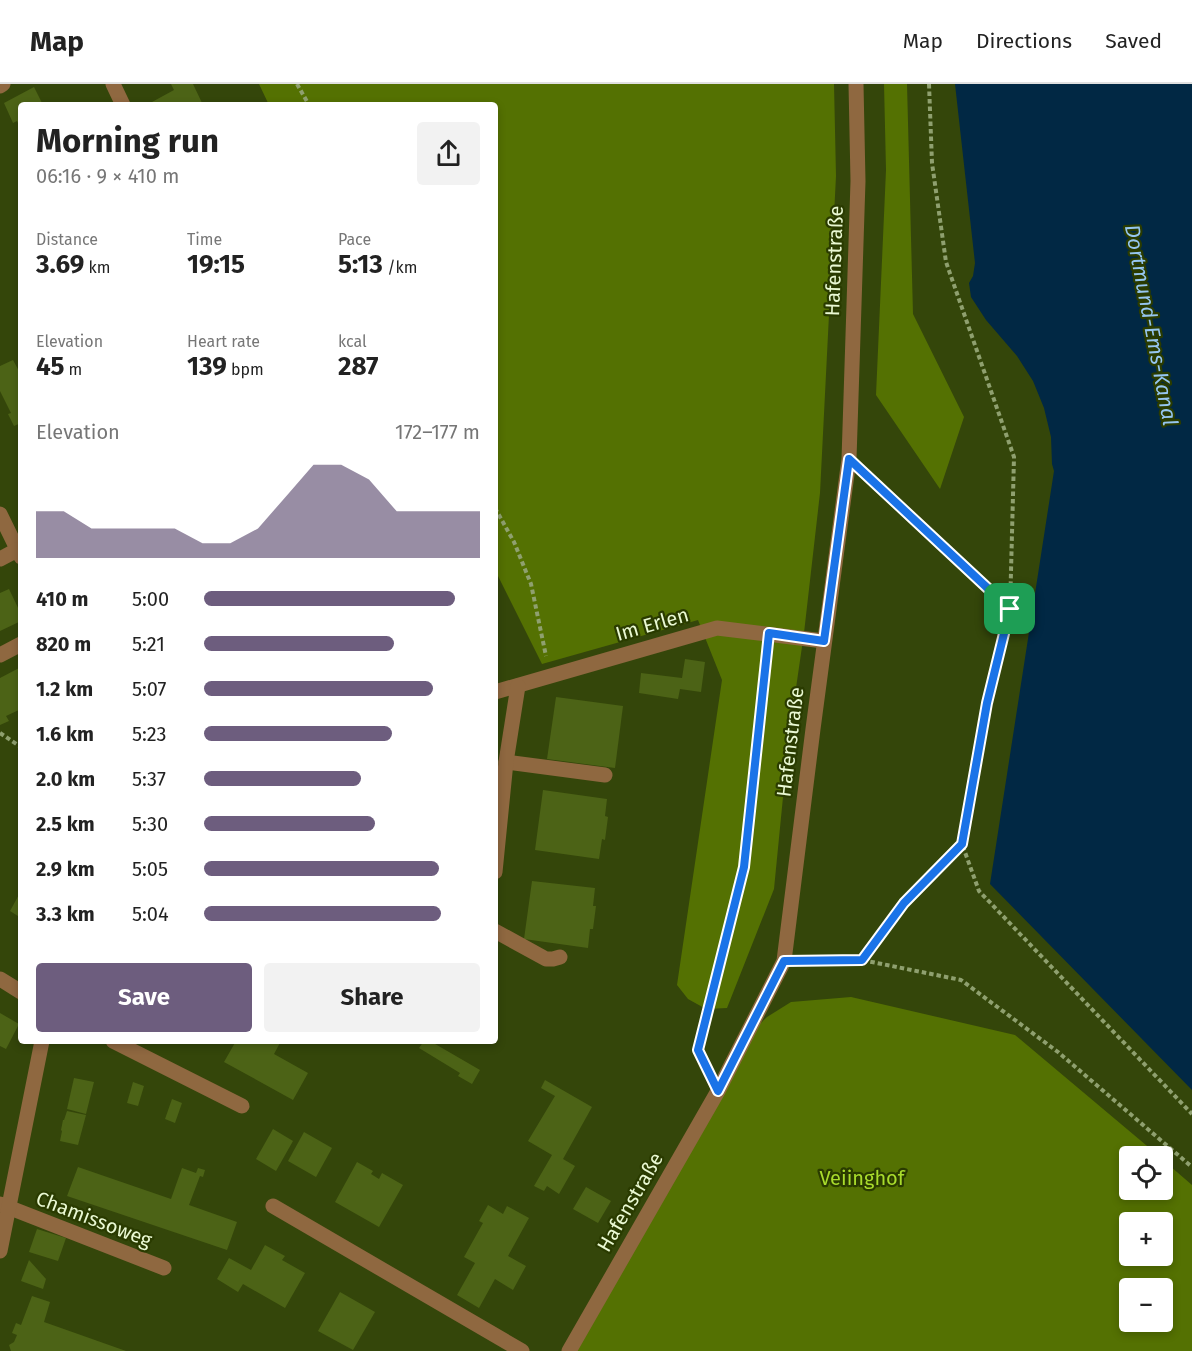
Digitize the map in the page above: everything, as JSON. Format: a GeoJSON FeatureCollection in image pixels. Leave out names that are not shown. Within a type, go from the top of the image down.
{"type":"FeatureCollection","features":[{"type":"Feature","properties":{"kind":"street"},"geometry":{"type":"LineString","coordinates":[[113,84],[122,102]]}},
{"type":"Feature","properties":{"kind":"street","name":"Hafenstraße"},"geometry":{"type":"LineString","coordinates":[[569,1351],[718,1091],[784,961],[849,459],[858,181],[856,84]]}},
{"type":"Feature","properties":{"kind":"street"},"geometry":{"type":"LineString","coordinates":[[0,514],[18,552]]}},
{"type":"Feature","properties":{"kind":"street"},"geometry":{"type":"LineString","coordinates":[[0,559],[18,554]]}},
{"type":"Feature","properties":{"kind":"street","name":"Im Erlen"},"geometry":{"type":"LineString","coordinates":[[498,691],[717,627],[824,641]]}},
{"type":"Feature","properties":{"kind":"street"},"geometry":{"type":"LineString","coordinates":[[0,655],[18,646]]}},
{"type":"Feature","properties":{"kind":"street"},"geometry":{"type":"LineString","coordinates":[[498,842],[506,762],[518,686]]}},
{"type":"Feature","properties":{"kind":"street"},"geometry":{"type":"LineString","coordinates":[[506,762],[605,774]]}},
{"type":"Feature","properties":{"kind":"street"},"geometry":{"type":"LineString","coordinates":[[498,933],[546,959],[560,957]]}},
{"type":"Feature","properties":{"kind":"street"},"geometry":{"type":"LineString","coordinates":[[0,979],[18,990]]}},
{"type":"Feature","properties":{"kind":"street"},"geometry":{"type":"LineString","coordinates":[[0,1251],[5,1206],[41,1044]]}},
{"type":"Feature","properties":{"kind":"street"},"geometry":{"type":"LineString","coordinates":[[119,1044],[242,1106]]}},
{"type":"Feature","properties":{"kind":"street","name":"Chamissoweg"},"geometry":{"type":"LineString","coordinates":[[5,1206],[164,1268]]}},
{"type":"Feature","properties":{"kind":"street"},"geometry":{"type":"LineString","coordinates":[[273,1206],[522,1351]]}},
{"type":"Feature","properties":{"kind":"path"},"geometry":{"type":"LineString","coordinates":[[297,84],[307,102]]}},
{"type":"Feature","properties":{"kind":"path"},"geometry":{"type":"LineString","coordinates":[[929,84],[932,162],[946,262],[1014,457],[1010,609],[987,703],[962,844],[979,891],[1192,1114]]}},
{"type":"Feature","properties":{"kind":"path"},"geometry":{"type":"LineString","coordinates":[[849,459],[1010,609]]}},
{"type":"Feature","properties":{"kind":"path"},"geometry":{"type":"LineString","coordinates":[[498,514],[514,543],[531,585],[551,676]]}},
{"type":"Feature","properties":{"kind":"path"},"geometry":{"type":"LineString","coordinates":[[718,1091],[698,1050],[744,867],[769,633]]}},
{"type":"Feature","properties":{"kind":"path"},"geometry":{"type":"LineString","coordinates":[[0,734],[18,745]]}},
{"type":"Feature","properties":{"kind":"path"},"geometry":{"type":"LineString","coordinates":[[862,960],[904,903],[962,844]]}},
{"type":"Feature","properties":{"kind":"path"},"geometry":{"type":"LineString","coordinates":[[784,961],[862,960],[961,980],[1058,1052],[1192,1167]]}},
{"type":"Feature","properties":{"kind":"green space"},"geometry":{"type":"Polygon","coordinates":[[[259,84],[834,84],[836,176],[820,493],[804,633],[789,736],[774,889],[727,1008],[706,1009],[688,999],[677,985],[722,680],[698,620],[542,664],[498,576],[498,102],[268,102],[259,84]]]}},
{"type":"Feature","properties":{"kind":"green space"},"geometry":{"type":"Polygon","coordinates":[[[884,84],[907,84],[913,314],[964,417],[940,489],[876,395],[886,170],[884,84]]]}},
{"type":"Feature","properties":{"kind":"green space","name":"Veiinghof"},"geometry":{"type":"Polygon","coordinates":[[[851,997],[1015,1035],[1147,1146],[1119,1146],[1119,1200],[1173,1200],[1173,1169],[1192,1185],[1192,1351],[564,1351],[737,1046],[767,1017],[791,1002],[851,997]]]}},
{"type":"Feature","properties":{"kind":"water","name":"Dortmund-Ems-Kanal"},"geometry":{"type":"Polygon","coordinates":[[[955,84],[1192,84],[1192,1090],[990,884],[1054,471],[1051,437],[1044,408],[1033,381],[1017,356],[986,320],[971,297],[969,283],[973,276],[975,263],[955,84]]]}},
{"type":"Feature","properties":{"kind":"building"},"geometry":{"type":"Polygon","coordinates":[[[171,84],[193,84],[202,102],[152,102],[174,90],[171,84]]]}},
{"type":"Feature","properties":{"kind":"building"},"geometry":{"type":"Polygon","coordinates":[[[34,87],[42,102],[18,102],[18,123],[17,121],[13,123],[4,103],[34,87]]]}},
{"type":"Feature","properties":{"kind":"building"},"geometry":{"type":"Polygon","coordinates":[[[13,360],[18,369],[18,424],[14,426],[8,414],[11,413],[0,391],[0,366],[13,360]]]}},
{"type":"Feature","properties":{"kind":"building"},"geometry":{"type":"Polygon","coordinates":[[[9,589],[18,608],[18,622],[0,631],[0,593],[9,589]]]}},
{"type":"Feature","properties":{"kind":"building"},"geometry":{"type":"Polygon","coordinates":[[[685,659],[705,662],[701,692],[680,689],[678,699],[639,693],[641,673],[682,678],[685,659]]]}},
{"type":"Feature","properties":{"kind":"building"},"geometry":{"type":"Polygon","coordinates":[[[18,669],[18,710],[6,716],[9,721],[0,725],[0,678],[18,669]]]}},
{"type":"Feature","properties":{"kind":"building"},"geometry":{"type":"Polygon","coordinates":[[[556,697],[623,706],[615,768],[547,759],[556,697]]]}},
{"type":"Feature","properties":{"kind":"building"},"geometry":{"type":"Polygon","coordinates":[[[543,790],[607,799],[605,816],[608,817],[605,840],[602,839],[599,859],[535,850],[543,790]]]}},
{"type":"Feature","properties":{"kind":"building"},"geometry":{"type":"Polygon","coordinates":[[[532,881],[595,888],[593,906],[596,906],[588,948],[524,939],[532,881]]]}},
{"type":"Feature","properties":{"kind":"building"},"geometry":{"type":"Polygon","coordinates":[[[18,896],[18,916],[10,911],[18,896]]]}},
{"type":"Feature","properties":{"kind":"building"},"geometry":{"type":"Polygon","coordinates":[[[0,1013],[18,1023],[18,1026],[6,1049],[0,1046],[0,1013]]]}},
{"type":"Feature","properties":{"kind":"building"},"geometry":{"type":"Polygon","coordinates":[[[234,1044],[279,1044],[274,1054],[308,1073],[293,1100],[224,1062],[234,1044]]]}},
{"type":"Feature","properties":{"kind":"building"},"geometry":{"type":"Polygon","coordinates":[[[422,1044],[435,1044],[480,1070],[472,1084],[458,1076],[460,1073],[419,1048],[422,1044]]]}},
{"type":"Feature","properties":{"kind":"building"},"geometry":{"type":"Polygon","coordinates":[[[74,1078],[94,1082],[86,1114],[67,1109],[74,1078]]]}},
{"type":"Feature","properties":{"kind":"building"},"geometry":{"type":"Polygon","coordinates":[[[545,1080],[592,1107],[563,1159],[575,1166],[559,1194],[547,1186],[544,1191],[534,1186],[552,1155],[528,1141],[555,1096],[541,1088],[545,1080]]]}},
{"type":"Feature","properties":{"kind":"building"},"geometry":{"type":"Polygon","coordinates":[[[133,1082],[144,1086],[138,1106],[127,1103],[133,1082]]]}},
{"type":"Feature","properties":{"kind":"building"},"geometry":{"type":"Polygon","coordinates":[[[172,1099],[182,1103],[175,1123],[165,1119],[172,1099]]]}},
{"type":"Feature","properties":{"kind":"building"},"geometry":{"type":"Polygon","coordinates":[[[67,1111],[86,1115],[78,1145],[60,1141],[63,1120],[67,1111]]]}},
{"type":"Feature","properties":{"kind":"building"},"geometry":{"type":"Polygon","coordinates":[[[273,1129],[293,1141],[276,1171],[256,1159],[273,1129]]]}},
{"type":"Feature","properties":{"kind":"building"},"geometry":{"type":"Polygon","coordinates":[[[304,1132],[332,1148],[316,1177],[288,1161],[304,1132]]]}},
{"type":"Feature","properties":{"kind":"building"},"geometry":{"type":"Polygon","coordinates":[[[357,1162],[373,1171],[371,1174],[379,1179],[382,1173],[403,1185],[379,1227],[335,1202],[357,1162]]]}},
{"type":"Feature","properties":{"kind":"building"},"geometry":{"type":"Polygon","coordinates":[[[78,1167],[171,1199],[182,1168],[196,1173],[198,1168],[205,1170],[203,1177],[200,1176],[189,1205],[237,1222],[227,1250],[67,1196],[78,1167]]]}},
{"type":"Feature","properties":{"kind":"building"},"geometry":{"type":"Polygon","coordinates":[[[586,1187],[611,1201],[598,1223],[573,1209],[586,1187]]]}},
{"type":"Feature","properties":{"kind":"building"},"geometry":{"type":"Polygon","coordinates":[[[488,1205],[503,1214],[507,1206],[529,1218],[508,1256],[526,1266],[513,1290],[495,1279],[479,1308],[457,1295],[475,1263],[464,1257],[483,1223],[479,1221],[488,1205]]]}},
{"type":"Feature","properties":{"kind":"building"},"geometry":{"type":"Polygon","coordinates":[[[37,1229],[66,1238],[58,1261],[29,1252],[37,1229]]]}},
{"type":"Feature","properties":{"kind":"building"},"geometry":{"type":"Polygon","coordinates":[[[265,1245],[285,1256],[282,1260],[305,1273],[285,1308],[243,1284],[238,1292],[217,1279],[229,1258],[251,1270],[265,1245]]]}},
{"type":"Feature","properties":{"kind":"building"},"geometry":{"type":"Polygon","coordinates":[[[29,1260],[46,1279],[43,1289],[21,1281],[29,1260]]]}},
{"type":"Feature","properties":{"kind":"building"},"geometry":{"type":"Polygon","coordinates":[[[340,1292],[375,1312],[353,1350],[318,1331],[340,1292]]]}},
{"type":"Feature","properties":{"kind":"building"},"geometry":{"type":"Polygon","coordinates":[[[32,1296],[50,1302],[44,1322],[126,1351],[11,1351],[9,1345],[14,1342],[17,1335],[12,1333],[16,1323],[21,1325],[32,1296]]]}},
{"type":"Feature","properties":{"kind":"route"},"geometry":{"type":"LineString","coordinates":[[849,459],[1010,609],[987,703],[962,844],[904,903],[862,960],[784,961],[718,1091],[698,1050],[744,867],[769,633],[824,641],[849,459]]}}]}
